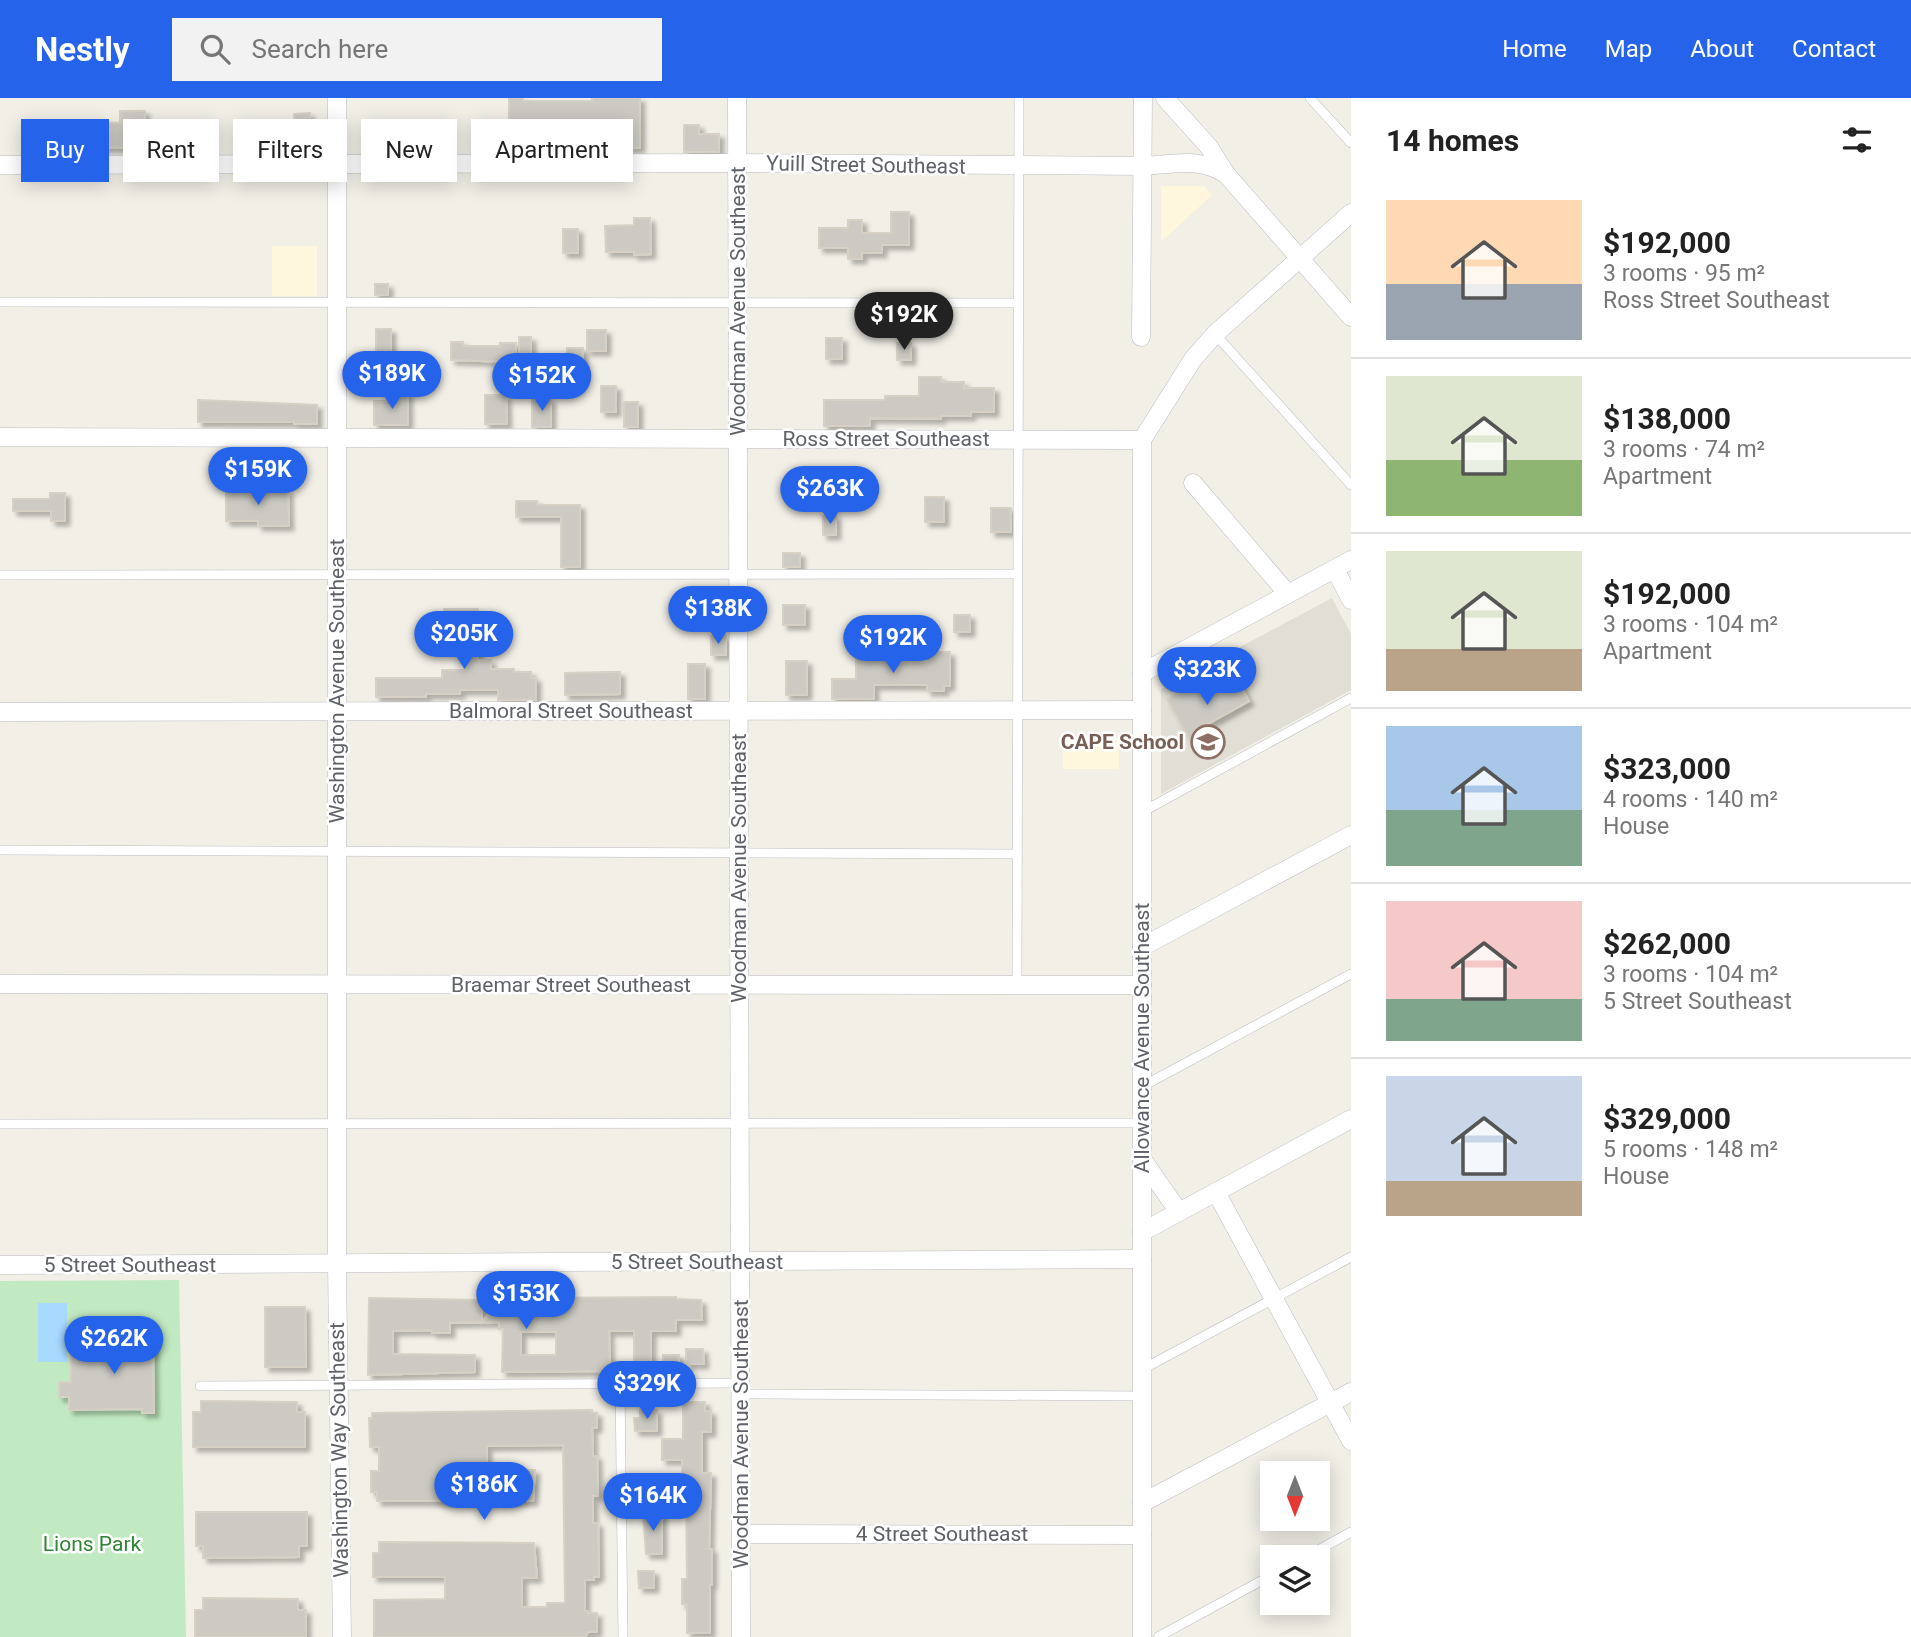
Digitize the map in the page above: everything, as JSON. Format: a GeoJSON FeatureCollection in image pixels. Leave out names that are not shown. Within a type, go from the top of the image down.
{"type":"FeatureCollection","features":[{"type":"Feature","properties":{"kind":"street","name":"Washington Avenue Southeast"},"geometry":{"type":"LineString","coordinates":[[337,98],[337,119]]}},
{"type":"Feature","properties":{"kind":"street","name":"Woodman Avenue Southeast"},"geometry":{"type":"LineString","coordinates":[[737,98],[741,1637]]}},
{"type":"Feature","properties":{"kind":"street"},"geometry":{"type":"LineString","coordinates":[[1142,337],[1143,98]]}},
{"type":"Feature","properties":{"kind":"street"},"geometry":{"type":"LineString","coordinates":[[1165,98],[1209,147],[1226,174],[1351,317]]}},
{"type":"Feature","properties":{"kind":"street","name":"Yuill Street Southeast"},"geometry":{"type":"LineString","coordinates":[[347,164],[1144,166],[1200,163],[1214,166],[1226,174]]}},
{"type":"Feature","properties":{"kind":"street","name":"Yuill Street Southeast"},"geometry":{"type":"LineString","coordinates":[[0,165],[233,164]]}},
{"type":"Feature","properties":{"kind":"street","name":"Washington Avenue Southeast"},"geometry":{"type":"LineString","coordinates":[[337,182],[337,1264]]}},
{"type":"Feature","properties":{"kind":"street"},"geometry":{"type":"LineString","coordinates":[[1142,440],[1193,359],[1215,334],[1351,213]]}},
{"type":"Feature","properties":{"kind":"street","name":"Ross Street Southeast"},"geometry":{"type":"LineString","coordinates":[[0,437],[1142,440]]}},
{"type":"Feature","properties":{"kind":"street","name":"Allowance Avenue Southeast"},"geometry":{"type":"LineString","coordinates":[[1142,440],[1142,1637]]}},
{"type":"Feature","properties":{"kind":"street"},"geometry":{"type":"LineString","coordinates":[[1193,483],[1288,594]]}},
{"type":"Feature","properties":{"kind":"street"},"geometry":{"type":"LineString","coordinates":[[1142,673],[1351,560]]}},
{"type":"Feature","properties":{"kind":"street"},"geometry":{"type":"LineString","coordinates":[[1335,569],[1351,600]]}},
{"type":"Feature","properties":{"kind":"street","name":"Balmoral Street Southeast"},"geometry":{"type":"LineString","coordinates":[[0,712],[1142,710]]}},
{"type":"Feature","properties":{"kind":"street"},"geometry":{"type":"LineString","coordinates":[[1142,947],[1351,835]]}},
{"type":"Feature","properties":{"kind":"street","name":"Braemar Street Southeast"},"geometry":{"type":"LineString","coordinates":[[0,984],[1142,985]]}},
{"type":"Feature","properties":{"kind":"street"},"geometry":{"type":"LineString","coordinates":[[1142,1232],[1351,1119]]}},
{"type":"Feature","properties":{"kind":"street"},"geometry":{"type":"LineString","coordinates":[[1142,1159],[1179,1212]]}},
{"type":"Feature","properties":{"kind":"street"},"geometry":{"type":"LineString","coordinates":[[1216,1192],[1351,1441]]}},
{"type":"Feature","properties":{"kind":"street","name":"5 Street Southeast"},"geometry":{"type":"LineString","coordinates":[[0,1265],[1142,1259]]}},
{"type":"Feature","properties":{"kind":"street","name":"Washington Way Southeast"},"geometry":{"type":"LineString","coordinates":[[337,1264],[342,1637]]}},
{"type":"Feature","properties":{"kind":"street"},"geometry":{"type":"LineString","coordinates":[[1142,1503],[1351,1392]]}},
{"type":"Feature","properties":{"kind":"street","name":"4 Street Southeast"},"geometry":{"type":"LineString","coordinates":[[741,1534],[1142,1535]]}},
{"type":"Feature","properties":{"kind":"lane"},"geometry":{"type":"LineString","coordinates":[[1017,985],[1018,98]]}},
{"type":"Feature","properties":{"kind":"lane"},"geometry":{"type":"LineString","coordinates":[[1310,98],[1351,143]]}},
{"type":"Feature","properties":{"kind":"lane"},"geometry":{"type":"LineString","coordinates":[[0,302],[1017,303]]}},
{"type":"Feature","properties":{"kind":"lane"},"geometry":{"type":"LineString","coordinates":[[1215,334],[1351,485]]}},
{"type":"Feature","properties":{"kind":"lane"},"geometry":{"type":"LineString","coordinates":[[0,575],[1017,574]]}},
{"type":"Feature","properties":{"kind":"lane"},"geometry":{"type":"LineString","coordinates":[[1142,812],[1351,698]]}},
{"type":"Feature","properties":{"kind":"lane"},"geometry":{"type":"LineString","coordinates":[[0,850],[1017,854]]}},
{"type":"Feature","properties":{"kind":"lane"},"geometry":{"type":"LineString","coordinates":[[1142,1086],[1351,974]]}},
{"type":"Feature","properties":{"kind":"lane"},"geometry":{"type":"LineString","coordinates":[[0,1124],[1142,1124]]}},
{"type":"Feature","properties":{"kind":"lane"},"geometry":{"type":"LineString","coordinates":[[1142,1370],[1351,1258]]}},
{"type":"Feature","properties":{"kind":"lane"},"geometry":{"type":"LineString","coordinates":[[620,1384],[622,1637]]}},
{"type":"Feature","properties":{"kind":"lane"},"geometry":{"type":"LineString","coordinates":[[200,1386],[620,1384],[741,1389],[1142,1396]]}},
{"type":"Feature","properties":{"kind":"lane"},"geometry":{"type":"LineString","coordinates":[[1328,1545],[1351,1532]]}},
{"type":"Feature","properties":{"kind":"lane"},"geometry":{"type":"LineString","coordinates":[[1158,1637],[1260,1582]]}},
{"type":"Feature","properties":{"kind":"shaded area"},"geometry":{"type":"Polygon","coordinates":[[[1161,186],[1204,186],[1212,195],[1161,242],[1161,186]]]}},
{"type":"Feature","properties":{"kind":"shaded area"},"geometry":{"type":"Polygon","coordinates":[[[272,246],[317,246],[317,296],[272,296],[272,246]]]}},
{"type":"Feature","properties":{"kind":"shaded area","name":"CAPE School"},"geometry":{"type":"Polygon","coordinates":[[[1332,598],[1351,634],[1351,690],[1161,794],[1161,689],[1332,598]]]}},
{"type":"Feature","properties":{"kind":"shaded area"},"geometry":{"type":"Polygon","coordinates":[[[1063,738],[1119,738],[1119,769],[1063,769],[1063,738]]]}},
{"type":"Feature","properties":{"kind":"green space","name":"Lions Park"},"geometry":{"type":"Polygon","coordinates":[[[179,1280],[186,1637],[0,1637],[0,1281],[179,1280]]]}},
{"type":"Feature","properties":{"kind":"water"},"geometry":{"type":"Polygon","coordinates":[[[38,1303],[67,1303],[67,1362],[38,1362],[38,1303]]]}},
{"type":"Feature","properties":{"kind":"building"},"geometry":{"type":"Polygon","coordinates":[[[509,98],[523,98],[523,101],[592,101],[592,98],[640,98],[640,148],[633,148],[633,119],[509,119],[509,98]]]}},
{"type":"Feature","properties":{"kind":"building"},"geometry":{"type":"Polygon","coordinates":[[[120,111],[145,111],[145,119],[123,119],[123,148],[109,147],[109,122],[120,123],[120,111]]]}},
{"type":"Feature","properties":{"kind":"building"},"geometry":{"type":"Polygon","coordinates":[[[310,113],[310,119],[294,119],[294,114],[310,113]]]}},
{"type":"Feature","properties":{"kind":"building"},"geometry":{"type":"Polygon","coordinates":[[[684,125],[699,125],[699,134],[719,134],[719,152],[684,152],[684,125]]]}},
{"type":"Feature","properties":{"kind":"building"},"geometry":{"type":"Polygon","coordinates":[[[891,212],[909,212],[909,245],[882,245],[882,253],[862,253],[862,259],[848,259],[848,248],[819,248],[819,228],[848,228],[848,220],[862,220],[862,233],[891,233],[891,212]]]}},
{"type":"Feature","properties":{"kind":"building"},"geometry":{"type":"Polygon","coordinates":[[[634,218],[650,218],[651,254],[606,252],[605,226],[634,225],[634,218]]]}},
{"type":"Feature","properties":{"kind":"building"},"geometry":{"type":"Polygon","coordinates":[[[563,229],[578,229],[578,253],[563,253],[563,229]]]}},
{"type":"Feature","properties":{"kind":"building"},"geometry":{"type":"Polygon","coordinates":[[[375,284],[388,284],[388,295],[375,295],[375,284]]]}},
{"type":"Feature","properties":{"kind":"building"},"geometry":{"type":"Polygon","coordinates":[[[376,329],[391,329],[391,356],[376,356],[376,329]]]}},
{"type":"Feature","properties":{"kind":"building"},"geometry":{"type":"Polygon","coordinates":[[[587,330],[606,330],[606,351],[587,351],[587,330]]]}},
{"type":"Feature","properties":{"kind":"building"},"geometry":{"type":"Polygon","coordinates":[[[519,337],[531,337],[531,354],[519,354],[519,337]]]}},
{"type":"Feature","properties":{"kind":"building"},"geometry":{"type":"Polygon","coordinates":[[[826,338],[842,338],[842,359],[826,359],[826,338]]]}},
{"type":"Feature","properties":{"kind":"building"},"geometry":{"type":"Polygon","coordinates":[[[451,342],[463,342],[463,346],[516,343],[516,362],[451,360],[451,342]]]}},
{"type":"Feature","properties":{"kind":"building"},"geometry":{"type":"Polygon","coordinates":[[[897,343],[911,343],[911,360],[897,360],[897,343]]]}},
{"type":"Feature","properties":{"kind":"building"},"geometry":{"type":"Polygon","coordinates":[[[567,348],[583,348],[583,367],[567,367],[567,348]]]}},
{"type":"Feature","properties":{"kind":"building"},"geometry":{"type":"Polygon","coordinates":[[[919,377],[941,377],[941,382],[964,382],[964,388],[994,388],[994,412],[971,412],[971,416],[941,416],[941,419],[870,418],[870,426],[824,426],[824,400],[885,400],[885,396],[919,396],[919,377]]]}},
{"type":"Feature","properties":{"kind":"building"},"geometry":{"type":"Polygon","coordinates":[[[601,386],[616,386],[616,412],[601,412],[601,386]]]}},
{"type":"Feature","properties":{"kind":"building"},"geometry":{"type":"Polygon","coordinates":[[[395,392],[408,392],[408,425],[374,425],[374,401],[395,401],[395,392]]]}},
{"type":"Feature","properties":{"kind":"building"},"geometry":{"type":"Polygon","coordinates":[[[485,395],[506,395],[507,424],[485,424],[485,395]]]}},
{"type":"Feature","properties":{"kind":"building"},"geometry":{"type":"Polygon","coordinates":[[[532,399],[551,399],[551,427],[532,427],[532,399]]]}},
{"type":"Feature","properties":{"kind":"building"},"geometry":{"type":"Polygon","coordinates":[[[198,400],[317,405],[317,424],[198,422],[198,400]]]}},
{"type":"Feature","properties":{"kind":"building"},"geometry":{"type":"Polygon","coordinates":[[[624,402],[638,402],[638,427],[624,427],[624,402]]]}},
{"type":"Feature","properties":{"kind":"building"},"geometry":{"type":"Polygon","coordinates":[[[226,490],[288,491],[289,526],[258,526],[258,521],[226,521],[226,490]]]}},
{"type":"Feature","properties":{"kind":"building"},"geometry":{"type":"Polygon","coordinates":[[[50,493],[65,493],[65,521],[51,521],[51,511],[13,511],[13,499],[50,499],[50,493]]]}},
{"type":"Feature","properties":{"kind":"building"},"geometry":{"type":"Polygon","coordinates":[[[925,497],[944,497],[944,522],[925,522],[925,497]]]}},
{"type":"Feature","properties":{"kind":"building"},"geometry":{"type":"Polygon","coordinates":[[[516,501],[537,501],[537,505],[580,505],[580,567],[561,567],[561,517],[516,517],[516,501]]]}},
{"type":"Feature","properties":{"kind":"building"},"geometry":{"type":"Polygon","coordinates":[[[991,508],[1011,508],[1011,532],[991,532],[991,508]]]}},
{"type":"Feature","properties":{"kind":"building"},"geometry":{"type":"Polygon","coordinates":[[[823,516],[836,516],[836,535],[823,535],[823,516]]]}},
{"type":"Feature","properties":{"kind":"building"},"geometry":{"type":"Polygon","coordinates":[[[783,553],[800,553],[800,567],[783,567],[783,553]]]}},
{"type":"Feature","properties":{"kind":"building"},"geometry":{"type":"Polygon","coordinates":[[[783,605],[805,605],[805,625],[783,625],[783,605]]]}},
{"type":"Feature","properties":{"kind":"building"},"geometry":{"type":"Polygon","coordinates":[[[444,609],[478,609],[478,660],[491,660],[491,669],[531,672],[531,678],[536,678],[536,700],[498,700],[498,690],[460,690],[460,694],[426,694],[426,697],[376,697],[376,678],[442,678],[442,670],[464,670],[464,627],[444,627],[444,609]]]}},
{"type":"Feature","properties":{"kind":"building"},"geometry":{"type":"Polygon","coordinates":[[[954,615],[970,615],[970,632],[954,632],[954,615]]]}},
{"type":"Feature","properties":{"kind":"building"},"geometry":{"type":"Polygon","coordinates":[[[711,636],[726,636],[726,655],[711,655],[711,636]]]}},
{"type":"Feature","properties":{"kind":"building"},"geometry":{"type":"Polygon","coordinates":[[[875,651],[890,651],[890,662],[927,662],[927,652],[950,652],[950,686],[944,686],[944,691],[927,691],[927,685],[874,685],[874,699],[832,699],[832,679],[856,679],[856,654],[875,654],[875,651]]]}},
{"type":"Feature","properties":{"kind":"building"},"geometry":{"type":"Polygon","coordinates":[[[786,661],[807,661],[807,695],[786,695],[786,661]]]}},
{"type":"Feature","properties":{"kind":"building"},"geometry":{"type":"Polygon","coordinates":[[[688,664],[705,664],[705,699],[688,699],[688,664]]]}},
{"type":"Feature","properties":{"kind":"building"},"geometry":{"type":"Polygon","coordinates":[[[620,672],[620,694],[565,695],[565,673],[620,672]]]}},
{"type":"Feature","properties":{"kind":"building"},"geometry":{"type":"Polygon","coordinates":[[[1234,674],[1249,701],[1208,724],[1215,737],[1194,748],[1167,699],[1191,686],[1194,691],[1219,677],[1221,681],[1234,674]]]}},
{"type":"Feature","properties":{"kind":"building"},"geometry":{"type":"Polygon","coordinates":[[[676,1297],[701,1300],[702,1320],[676,1320],[676,1331],[651,1331],[651,1366],[634,1366],[634,1331],[609,1331],[610,1371],[502,1372],[503,1329],[499,1329],[499,1322],[450,1323],[450,1333],[432,1333],[432,1330],[393,1331],[393,1354],[475,1355],[475,1372],[368,1375],[369,1298],[482,1300],[482,1322],[502,1300],[676,1297]],[[521,1332],[521,1355],[556,1355],[556,1332],[521,1332]]]}},
{"type":"Feature","properties":{"kind":"building"},"geometry":{"type":"Polygon","coordinates":[[[265,1307],[305,1307],[306,1367],[265,1367],[265,1307]]]}},
{"type":"Feature","properties":{"kind":"building"},"geometry":{"type":"Polygon","coordinates":[[[120,1332],[153,1332],[154,1413],[142,1413],[142,1409],[69,1410],[69,1397],[59,1397],[59,1382],[71,1382],[71,1352],[103,1352],[103,1338],[120,1338],[120,1332]]]}},
{"type":"Feature","properties":{"kind":"building"},"geometry":{"type":"Polygon","coordinates":[[[686,1349],[703,1349],[704,1364],[686,1364],[686,1349]]]}},
{"type":"Feature","properties":{"kind":"building"},"geometry":{"type":"Polygon","coordinates":[[[663,1355],[679,1355],[679,1371],[663,1371],[663,1355]]]}},
{"type":"Feature","properties":{"kind":"building"},"geometry":{"type":"Polygon","coordinates":[[[201,1401],[297,1402],[297,1412],[305,1412],[305,1447],[193,1447],[193,1412],[201,1412],[201,1401]]]}},
{"type":"Feature","properties":{"kind":"building"},"geometry":{"type":"Polygon","coordinates":[[[683,1402],[705,1402],[705,1411],[711,1411],[711,1432],[702,1432],[702,1473],[711,1473],[710,1633],[687,1633],[687,1604],[682,1604],[682,1579],[687,1579],[686,1493],[682,1493],[682,1460],[662,1460],[662,1439],[683,1439],[683,1402]]]}},
{"type":"Feature","properties":{"kind":"building"},"geometry":{"type":"Polygon","coordinates":[[[592,1410],[592,1413],[597,1413],[597,1428],[592,1428],[593,1456],[597,1456],[598,1496],[593,1496],[593,1523],[598,1523],[599,1577],[585,1580],[585,1611],[597,1613],[597,1632],[588,1632],[585,1637],[374,1637],[374,1600],[445,1599],[445,1577],[373,1577],[373,1553],[379,1553],[379,1542],[534,1543],[537,1578],[522,1578],[522,1607],[547,1607],[547,1603],[565,1603],[563,1445],[487,1446],[487,1470],[535,1470],[533,1501],[377,1501],[377,1492],[371,1492],[371,1471],[379,1471],[379,1447],[370,1447],[369,1418],[372,1418],[372,1413],[592,1410]]]}},
{"type":"Feature","properties":{"kind":"building"},"geometry":{"type":"Polygon","coordinates":[[[640,1410],[657,1410],[657,1431],[635,1431],[634,1418],[640,1418],[640,1410]]]}},
{"type":"Feature","properties":{"kind":"building"},"geometry":{"type":"Polygon","coordinates":[[[635,1474],[654,1475],[653,1491],[635,1491],[635,1474]]]}},
{"type":"Feature","properties":{"kind":"building"},"geometry":{"type":"Polygon","coordinates":[[[196,1512],[307,1512],[307,1546],[299,1546],[299,1557],[203,1558],[203,1546],[196,1546],[196,1512]]]}},
{"type":"Feature","properties":{"kind":"building"},"geometry":{"type":"Polygon","coordinates":[[[643,1513],[662,1514],[662,1554],[646,1554],[643,1513]]]}},
{"type":"Feature","properties":{"kind":"building"},"geometry":{"type":"Polygon","coordinates":[[[638,1571],[654,1571],[654,1588],[639,1588],[638,1571]]]}},
{"type":"Feature","properties":{"kind":"building"},"geometry":{"type":"Polygon","coordinates":[[[203,1598],[298,1599],[298,1610],[306,1610],[306,1637],[195,1637],[195,1610],[203,1610],[203,1598]]]}},
{"type":"Feature","properties":{"kind":"place","name":"CAPE School"},"geometry":{"type":"Point","coordinates":[1208,742]}}]}
